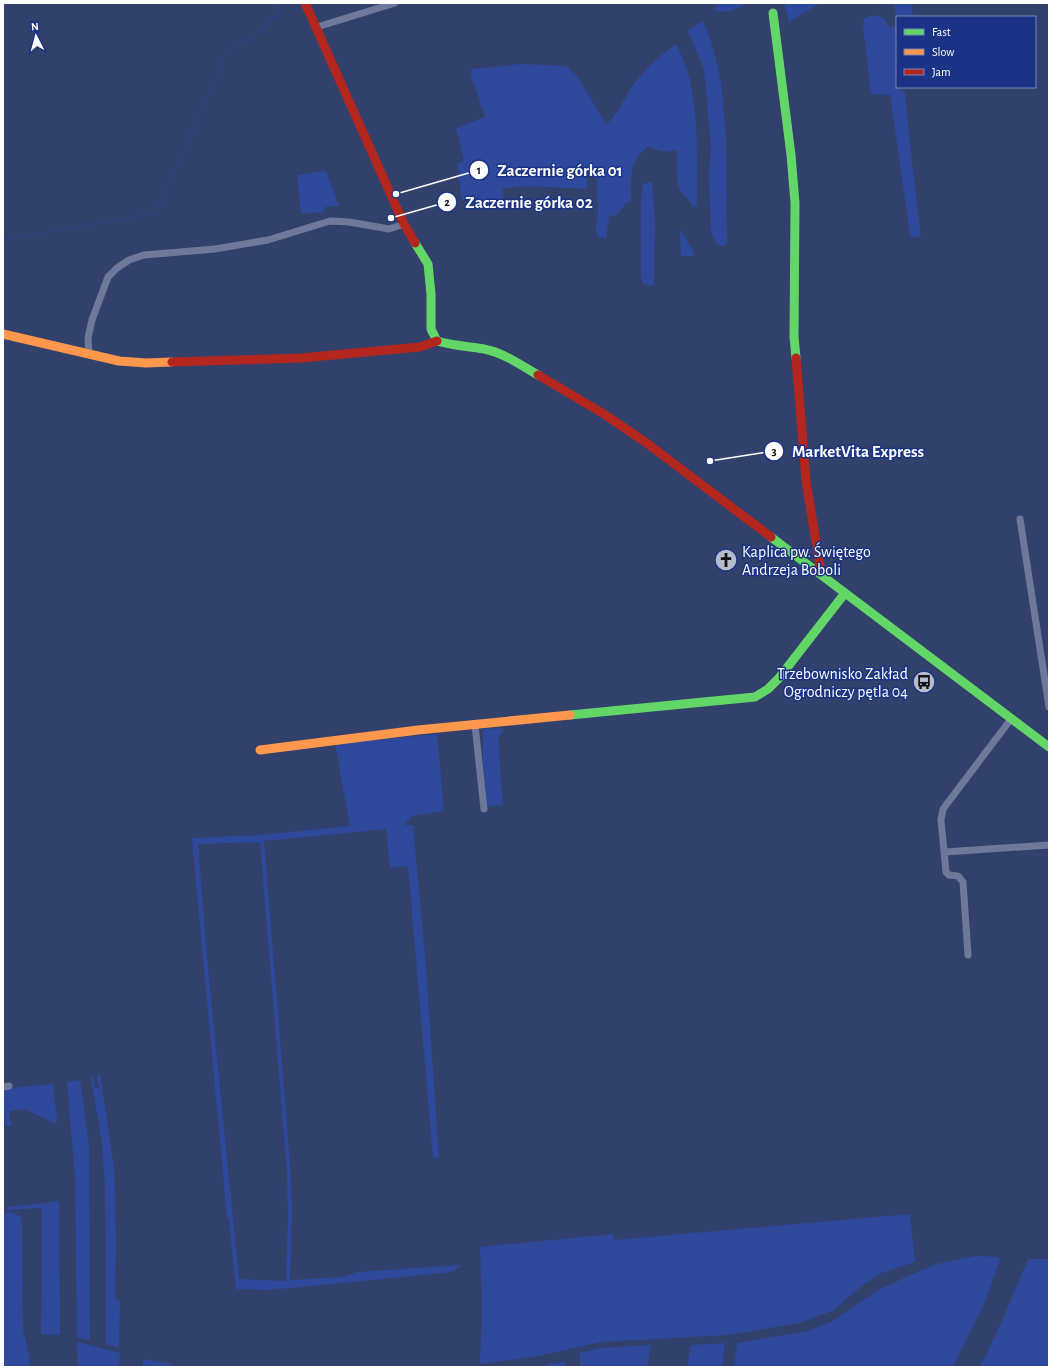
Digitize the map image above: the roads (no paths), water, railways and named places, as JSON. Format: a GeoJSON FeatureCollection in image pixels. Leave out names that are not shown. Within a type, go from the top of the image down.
{"type":"FeatureCollection","features":[{"type":"Feature","properties":{"kind":"street"},"geometry":{"type":"LineString","coordinates":[[305,3],[404,224],[428,264],[431,294],[431,329],[437,341]]}},
{"type":"Feature","properties":{"kind":"street"},"geometry":{"type":"LineString","coordinates":[[317,27],[395,3]]}},
{"type":"Feature","properties":{"kind":"street"},"geometry":{"type":"LineString","coordinates":[[773,13],[792,155],[795,203],[795,353],[806,482],[820,566],[816,571]]}},
{"type":"Feature","properties":{"kind":"street"},"geometry":{"type":"LineString","coordinates":[[90,354],[88,338],[92,320],[108,277],[117,268],[129,260],[144,255],[214,249],[268,240],[330,221],[349,222],[389,229],[404,224]]}},
{"type":"Feature","properties":{"kind":"street"},"geometry":{"type":"LineString","coordinates":[[3,334],[119,361],[146,363],[301,358],[420,347],[437,341],[450,345],[485,349],[508,357],[565,390],[648,444],[1049,747]]}},
{"type":"Feature","properties":{"kind":"street"},"geometry":{"type":"LineString","coordinates":[[1020,519],[1049,707]]}},
{"type":"Feature","properties":{"kind":"street"},"geometry":{"type":"LineString","coordinates":[[260,750],[418,730],[755,697],[768,690],[779,678],[845,594]]}},
{"type":"Feature","properties":{"kind":"street"},"geometry":{"type":"LineString","coordinates":[[968,955],[963,882],[958,876],[949,875],[946,872],[941,820],[943,809],[1011,719]]}},
{"type":"Feature","properties":{"kind":"street"},"geometry":{"type":"LineString","coordinates":[[475,725],[484,809]]}},
{"type":"Feature","properties":{"kind":"street"},"geometry":{"type":"LineString","coordinates":[[945,852],[1049,845]]}},
{"type":"Feature","properties":{"kind":"waterway"},"geometry":{"type":"LineString","coordinates":[[165,3],[179,3]]}},
{"type":"Feature","properties":{"kind":"waterway"},"geometry":{"type":"LineString","coordinates":[[229,52],[235,46],[262,30],[278,12],[277,3]]}},
{"type":"Feature","properties":{"kind":"waterway"},"geometry":{"type":"LineString","coordinates":[[3,240],[156,213],[224,60]]}},
{"type":"Feature","properties":{"kind":"place","name":"Zaczernie górka 01"},"geometry":{"type":"Point","coordinates":[396,194]}},
{"type":"Feature","properties":{"kind":"place","name":"Zaczernie górka 02"},"geometry":{"type":"Point","coordinates":[391,218]}},
{"type":"Feature","properties":{"kind":"place","name":"MarketVita Express"},"geometry":{"type":"Point","coordinates":[710,461]}},
{"type":"Feature","properties":{"kind":"place","name":"Kaplica pw. Świętego Andrzeja Boboli"},"geometry":{"type":"Point","coordinates":[726,560]}},
{"type":"Feature","properties":{"kind":"place","name":"Trzebownisko Zakład Ogrodniczy pętla 04"},"geometry":{"type":"Point","coordinates":[924,682]}}]}
